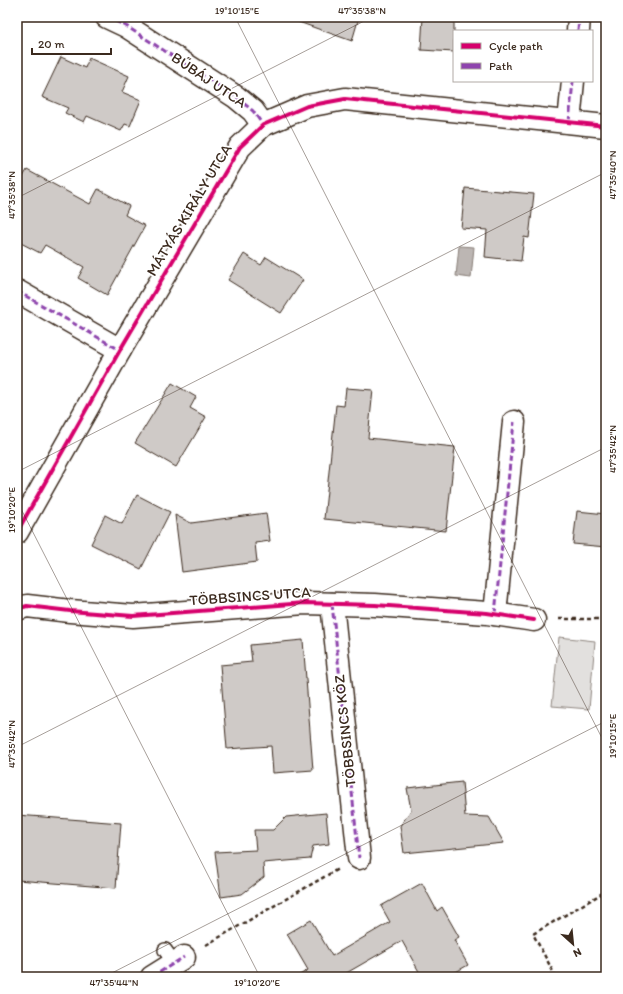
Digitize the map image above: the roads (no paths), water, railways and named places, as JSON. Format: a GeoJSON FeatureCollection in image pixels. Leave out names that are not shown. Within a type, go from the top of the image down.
{"type":"FeatureCollection","features":[{"type":"Feature","properties":{"kind":"street","name":"BŰBÁJ UTCA"},"geometry":{"type":"LineString","coordinates":[[108,17],[126,26],[236,97],[253,111],[263,125]]}},
{"type":"Feature","properties":{"kind":"street"},"geometry":{"type":"LineString","coordinates":[[578,30],[579,17]]}},
{"type":"Feature","properties":{"kind":"street"},"geometry":{"type":"LineString","coordinates":[[569,122],[573,82]]}},
{"type":"Feature","properties":{"kind":"street","name":"MÁTYÁS KIRÁLY UTCA"},"geometry":{"type":"LineString","coordinates":[[17,532],[120,350],[240,146],[263,125],[307,106],[345,99],[606,126]]}},
{"type":"Feature","properties":{"kind":"street"},"geometry":{"type":"LineString","coordinates":[[17,290],[120,350]]}},
{"type":"Feature","properties":{"kind":"street"},"geometry":{"type":"LineString","coordinates":[[495,614],[514,422]]}},
{"type":"Feature","properties":{"kind":"street","name":"TÖBBSINCS UTCA"},"geometry":{"type":"LineString","coordinates":[[17,609],[27,606],[133,616],[305,603],[495,614],[534,620]]}},
{"type":"Feature","properties":{"kind":"street","name":"TÖBBSINCS KÖZ"},"geometry":{"type":"LineString","coordinates":[[332,604],[359,858]]}},
{"type":"Feature","properties":{"kind":"street"},"geometry":{"type":"LineString","coordinates":[[152,977],[175,957]]}}]}
